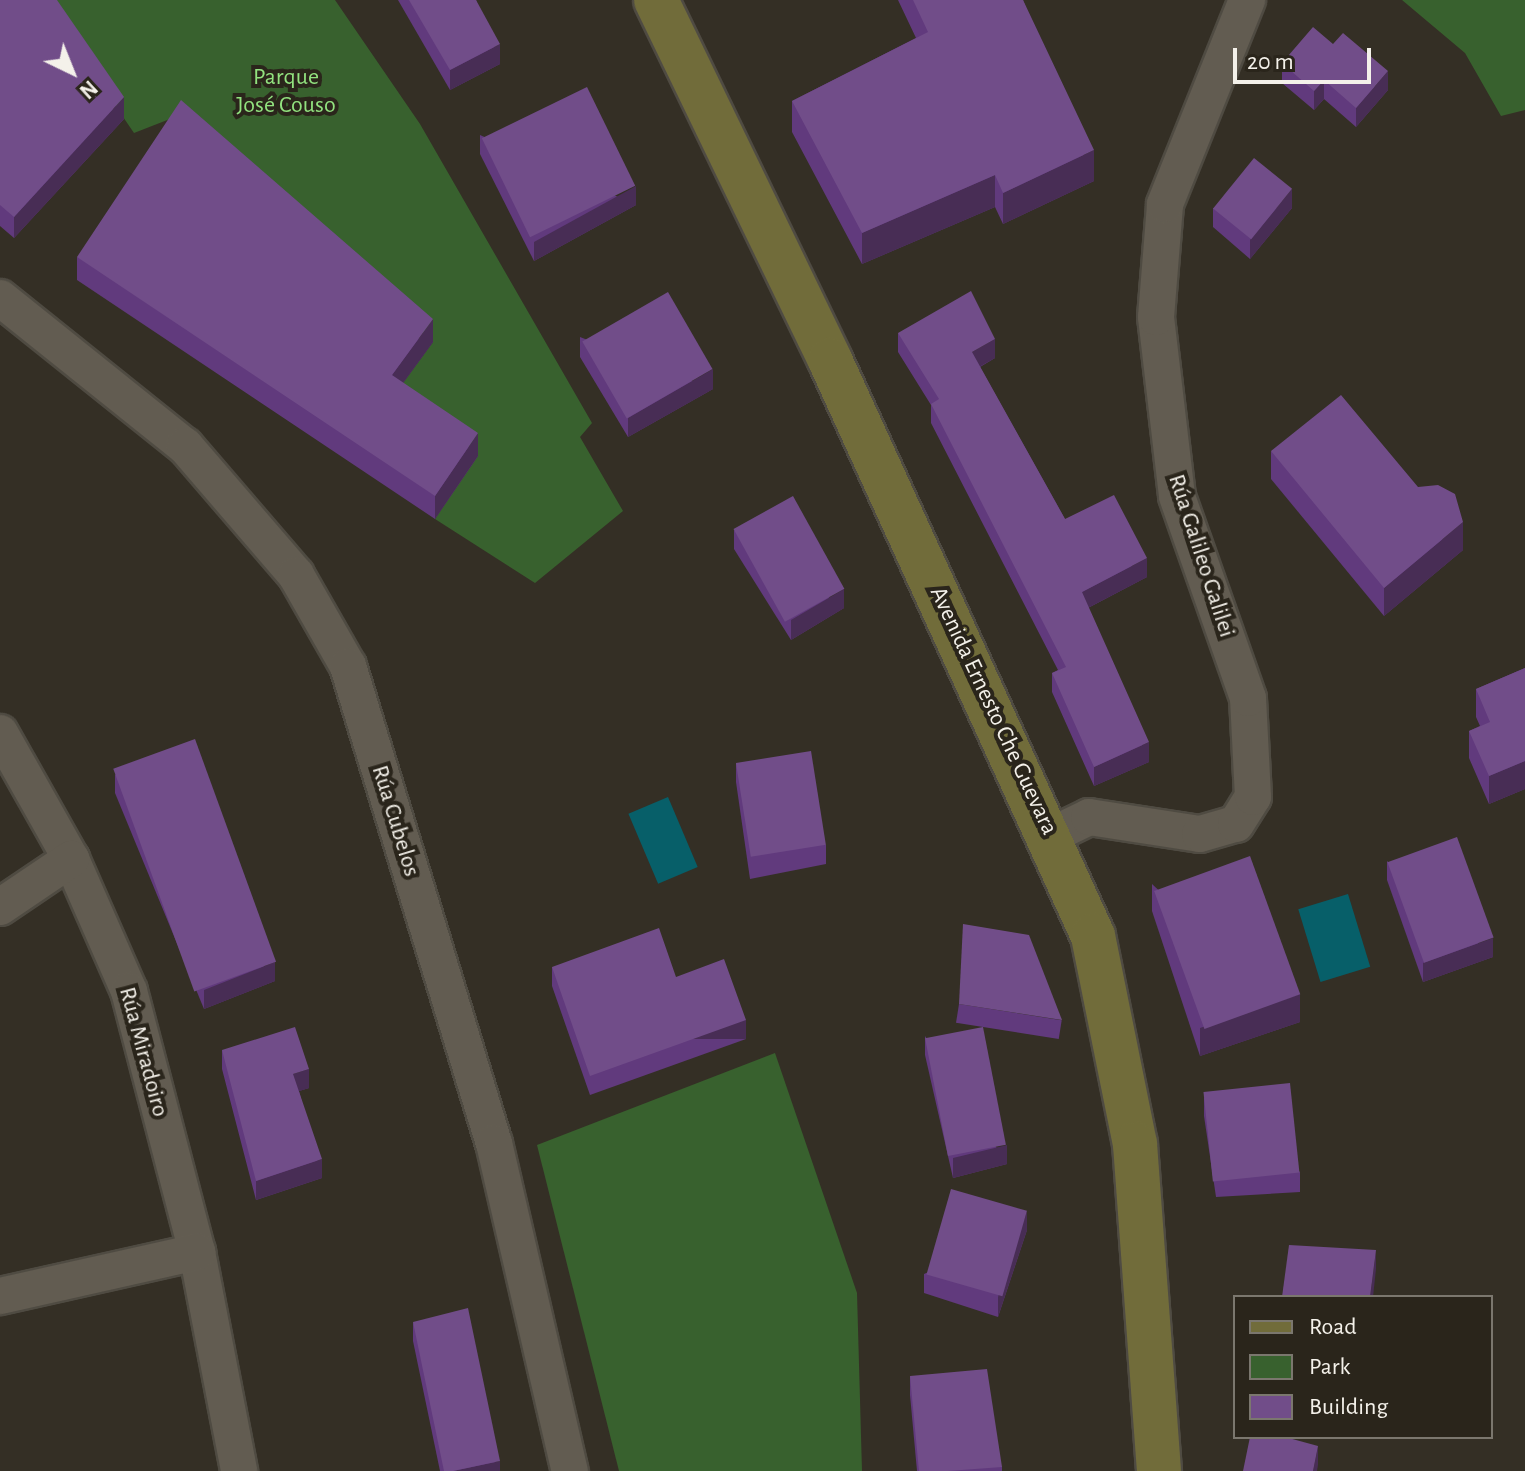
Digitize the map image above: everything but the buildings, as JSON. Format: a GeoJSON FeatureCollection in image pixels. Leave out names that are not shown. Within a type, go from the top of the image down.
{"type":"FeatureCollection","features":[{"type":"Feature","properties":{"kind":"main road","name":"Avenida Ernesto Che Guevara"},"geometry":{"type":"LineString","coordinates":[[656,0],[1052,835],[1093,936],[1135,1144],[1159,1471]]}},
{"type":"Feature","properties":{"kind":"street","name":"Rúa Galileo Galilei"},"geometry":{"type":"LineString","coordinates":[[1052,835],[1102,837],[1133,820],[1200,834],[1236,824],[1253,797],[1248,698],[1177,496],[1156,317],[1165,204],[1247,0]]}},
{"type":"Feature","properties":{"kind":"street","name":"Rúa Cubelos"},"geometry":{"type":"LineString","coordinates":[[0,298],[185,446],[296,575],[348,666],[494,1143],[570,1471]]}},
{"type":"Feature","properties":{"kind":"street","name":"Rúa Miradoiro"},"geometry":{"type":"LineString","coordinates":[[0,733],[71,859],[129,991],[197,1252],[239,1471]]}},
{"type":"Feature","properties":{"kind":"street"},"geometry":{"type":"LineString","coordinates":[[0,907],[71,859]]}},
{"type":"Feature","properties":{"kind":"street"},"geometry":{"type":"LineString","coordinates":[[0,1296],[197,1252]]}},
{"type":"Feature","properties":{"kind":"green space","name":"Parque José Couso"},"geometry":{"type":"Polygon","coordinates":[[[43,0],[335,0],[420,124],[592,423],[580,437],[623,511],[535,583],[435,519],[477,456],[392,398],[433,342],[175,117],[134,133],[43,0]]]}},
{"type":"Feature","properties":{"kind":"green space"},"geometry":{"type":"Polygon","coordinates":[[[1402,0],[1525,0],[1525,110],[1501,116],[1465,53],[1402,0]]]}},
{"type":"Feature","properties":{"kind":"green space"},"geometry":{"type":"Polygon","coordinates":[[[775,1053],[857,1293],[862,1471],[619,1471],[537,1145],[775,1053]]]}},
{"type":"Feature","properties":{"kind":"water"},"geometry":{"type":"Polygon","coordinates":[[[668,797],[698,867],[658,884],[628,814],[668,797]]]}},
{"type":"Feature","properties":{"kind":"water"},"geometry":{"type":"Polygon","coordinates":[[[1348,894],[1370,967],[1320,982],[1298,909],[1348,894]]]}}]}
